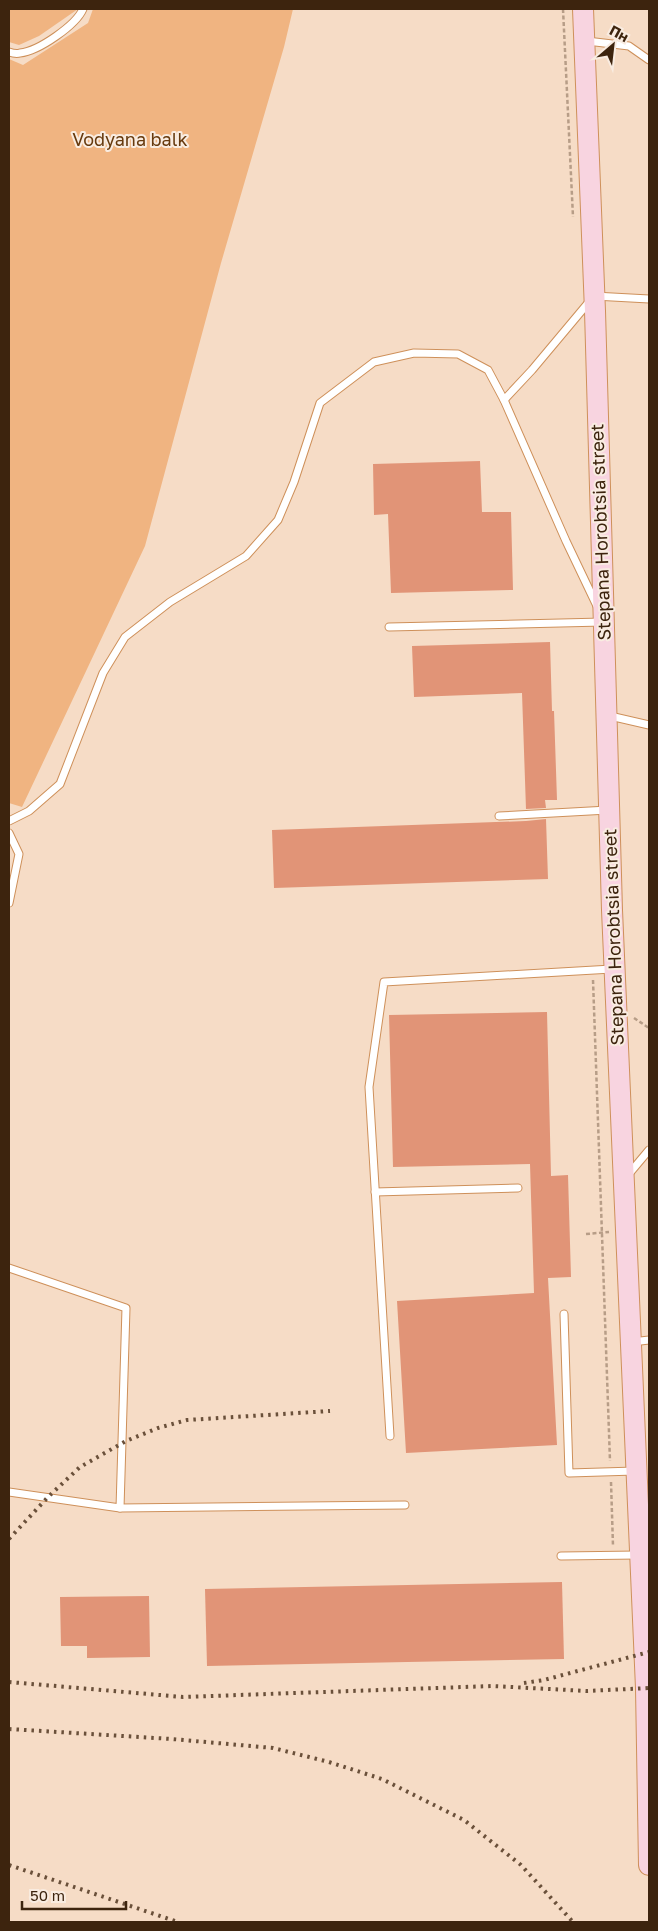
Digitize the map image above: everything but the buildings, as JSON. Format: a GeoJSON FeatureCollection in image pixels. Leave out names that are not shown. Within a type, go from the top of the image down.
{"type":"FeatureCollection","features":[{"type":"Feature","properties":{"kind":"main road","name":"Stepana Horobtsia street"},"geometry":{"type":"LineString","coordinates":[[582,9],[594,296],[614,969],[627,1231],[641,1341],[637,1471],[646,1688],[649,1865]]}},
{"type":"Feature","properties":{"kind":"lane"},"geometry":{"type":"LineString","coordinates":[[9,52],[21,53],[35,49],[62,32],[83,9]]}},
{"type":"Feature","properties":{"kind":"lane"},"geometry":{"type":"LineString","coordinates":[[584,41],[629,46],[649,60]]}},
{"type":"Feature","properties":{"kind":"lane"},"geometry":{"type":"LineString","coordinates":[[504,400],[532,370],[594,296],[649,299]]}},
{"type":"Feature","properties":{"kind":"lane"},"geometry":{"type":"LineString","coordinates":[[9,821],[29,811],[60,784],[103,673],[124,637],[170,602],[246,556],[278,520],[294,482],[320,403],[374,362],[414,353],[458,354],[488,370],[504,400],[604,622],[389,627]]}},
{"type":"Feature","properties":{"kind":"lane"},"geometry":{"type":"LineString","coordinates":[[607,715],[649,725]]}},
{"type":"Feature","properties":{"kind":"lane"},"geometry":{"type":"LineString","coordinates":[[499,816],[609,810]]}},
{"type":"Feature","properties":{"kind":"lane"},"geometry":{"type":"LineString","coordinates":[[9,833],[19,854],[9,903]]}},
{"type":"Feature","properties":{"kind":"lane"},"geometry":{"type":"LineString","coordinates":[[390,1436],[369,1087],[384,982],[614,969]]}},
{"type":"Feature","properties":{"kind":"lane"},"geometry":{"type":"LineString","coordinates":[[624,1179],[649,1150]]}},
{"type":"Feature","properties":{"kind":"lane"},"geometry":{"type":"LineString","coordinates":[[375,1192],[518,1188]]}},
{"type":"Feature","properties":{"kind":"lane"},"geometry":{"type":"LineString","coordinates":[[9,1268],[126,1308],[120,1508]]}},
{"type":"Feature","properties":{"kind":"lane"},"geometry":{"type":"LineString","coordinates":[[564,1314],[569,1473],[637,1471]]}},
{"type":"Feature","properties":{"kind":"lane"},"geometry":{"type":"LineString","coordinates":[[9,1492],[120,1508],[405,1505]]}},
{"type":"Feature","properties":{"kind":"lane"},"geometry":{"type":"LineString","coordinates":[[561,1556],[641,1554]]}},
{"type":"Feature","properties":{"kind":"path"},"geometry":{"type":"LineString","coordinates":[[592,969],[614,1555]]}},
{"type":"Feature","properties":{"kind":"path"},"geometry":{"type":"LineString","coordinates":[[586,1234],[627,1231]]}},
{"type":"Feature","properties":{"kind":"green space"},"geometry":{"type":"Polygon","coordinates":[[[9,9],[78,9],[39,36],[19,45],[9,42],[9,9]]]}},
{"type":"Feature","properties":{"kind":"green space","name":"Vodyana balk"},"geometry":{"type":"Polygon","coordinates":[[[93,9],[293,9],[284,47],[221,263],[145,546],[22,807],[9,803],[9,59],[23,65],[88,23],[93,9]]]}},
{"type":"Feature","properties":{"kind":"railway"},"geometry":{"type":"LineString","coordinates":[[9,1539],[48,1497],[80,1467],[126,1441],[158,1428],[187,1420],[330,1411]]}},
{"type":"Feature","properties":{"kind":"railway"},"geometry":{"type":"LineString","coordinates":[[524,1683],[544,1680],[649,1652]]}},
{"type":"Feature","properties":{"kind":"railway"},"geometry":{"type":"LineString","coordinates":[[9,1682],[183,1697],[492,1686],[587,1691],[649,1688]]}},
{"type":"Feature","properties":{"kind":"railway"},"geometry":{"type":"LineString","coordinates":[[9,1729],[172,1739],[273,1748],[329,1762],[382,1779],[464,1820],[521,1865],[573,1922]]}},
{"type":"Feature","properties":{"kind":"railway"},"geometry":{"type":"LineString","coordinates":[[9,1865],[178,1922]]}}]}
